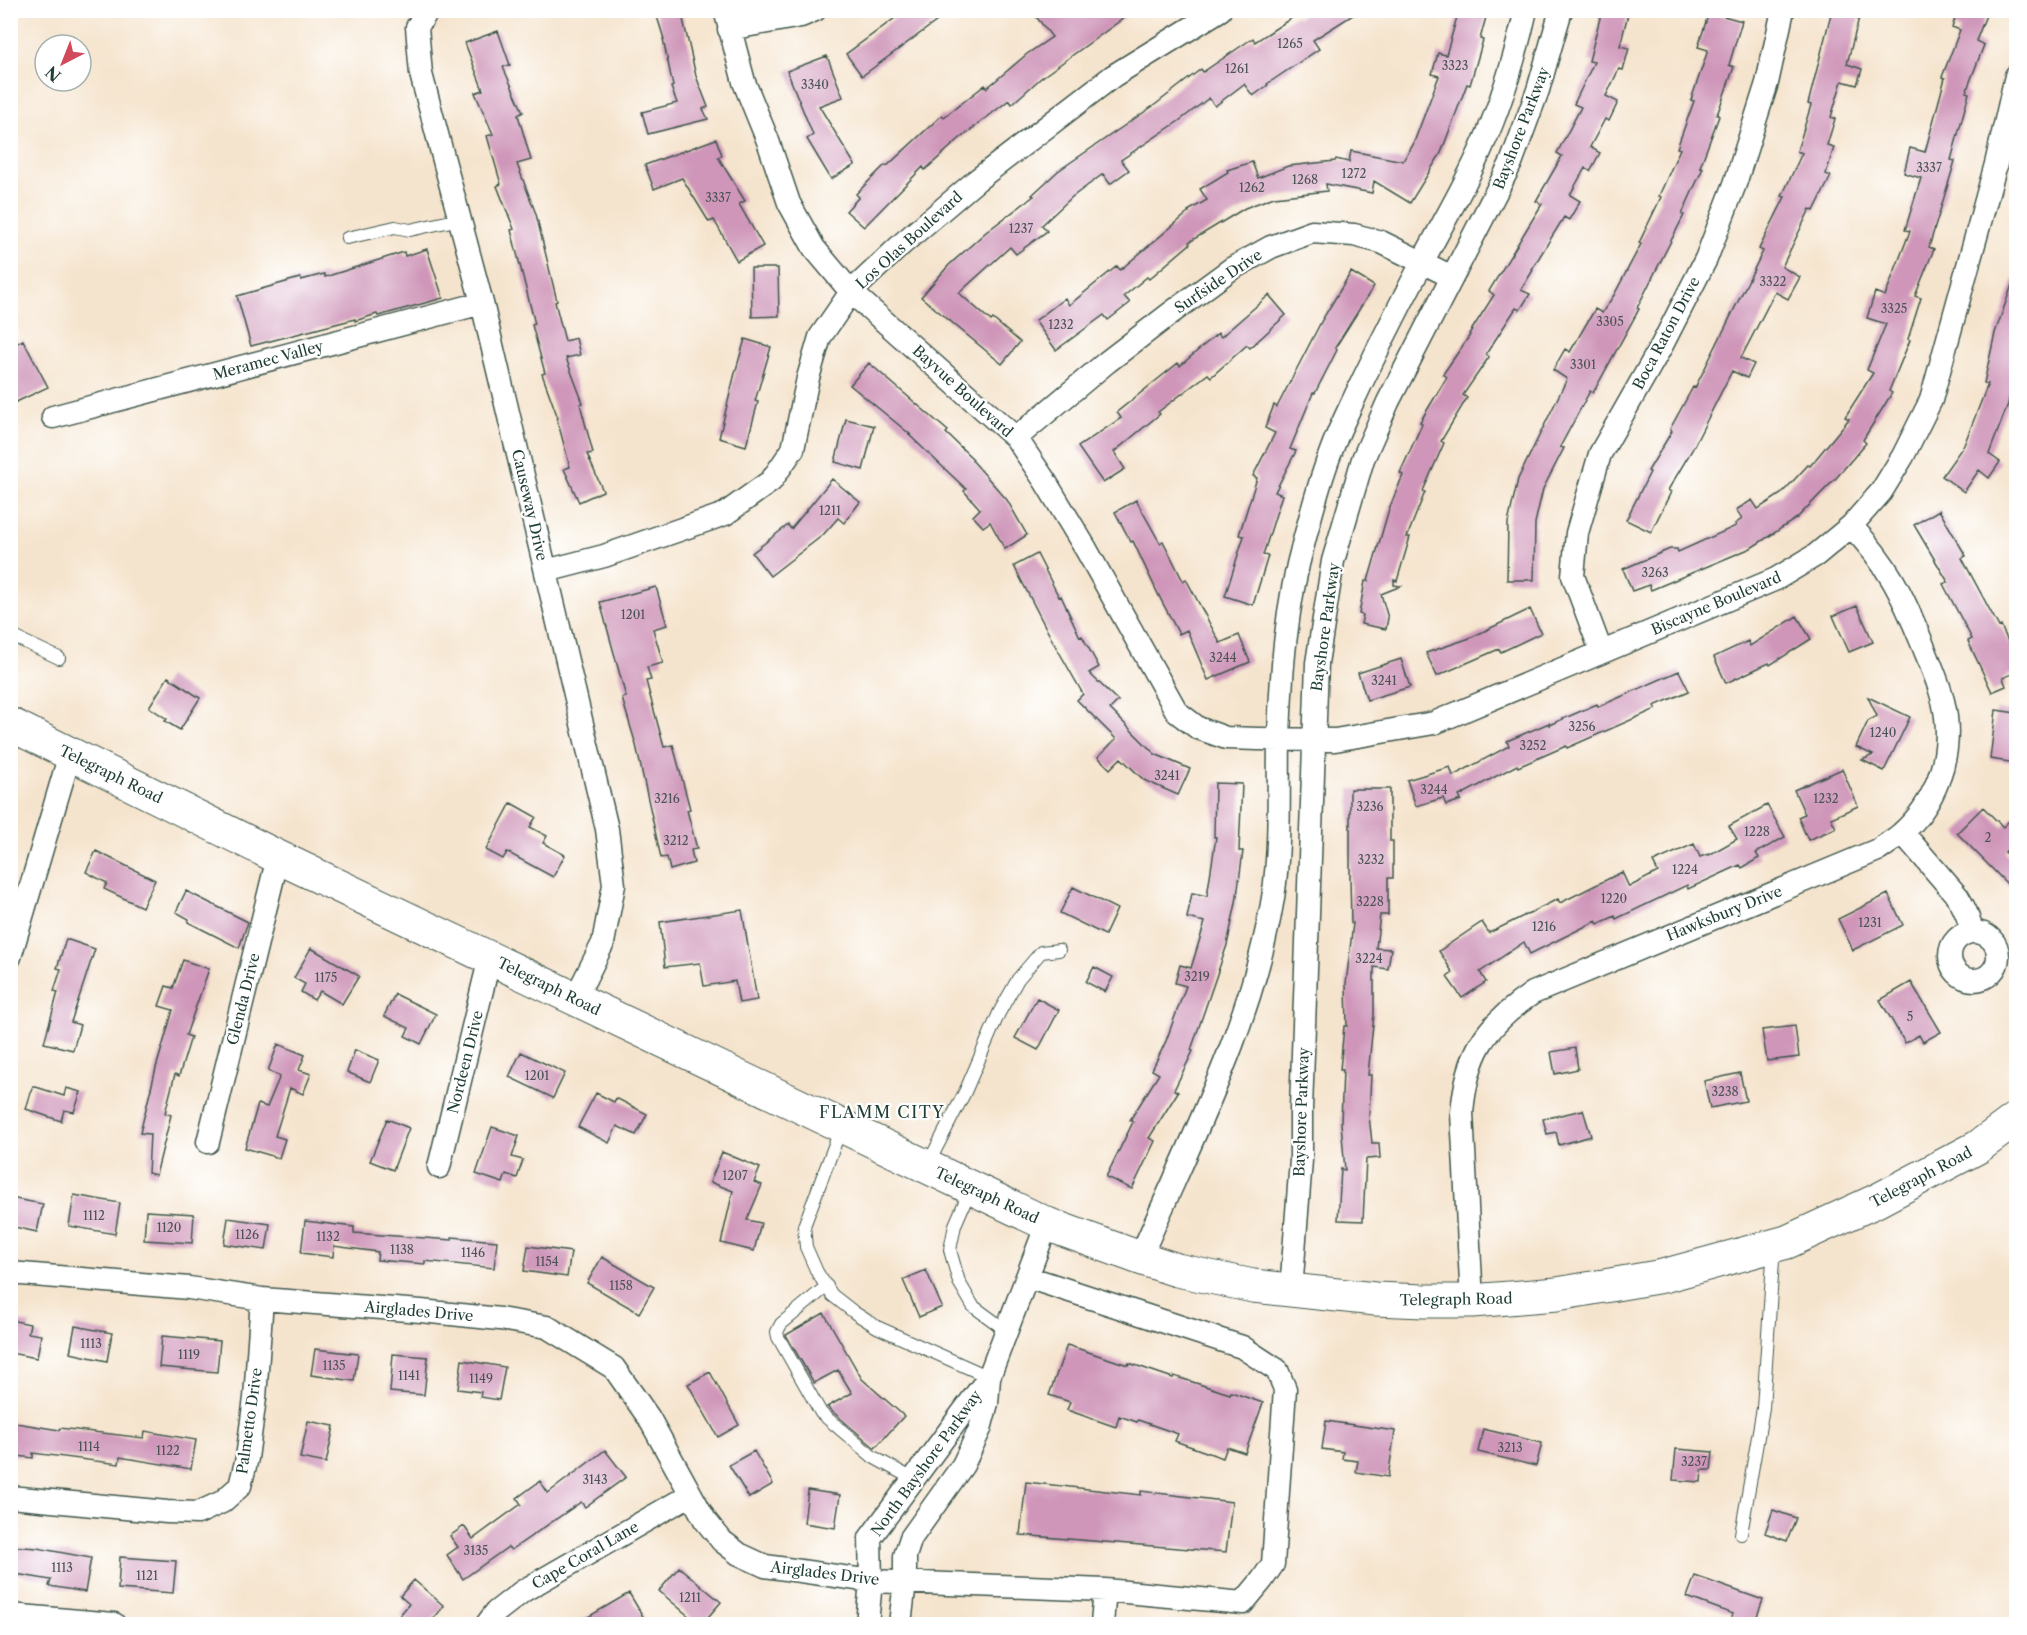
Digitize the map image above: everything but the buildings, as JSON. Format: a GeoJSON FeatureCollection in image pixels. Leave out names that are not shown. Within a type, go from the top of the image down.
{"type":"FeatureCollection","features":[{"type":"Feature","properties":{"kind":"main road","name":"Telegraph Road"},"geometry":{"type":"LineString","coordinates":[[10,724],[278,857],[1047,1224],[1140,1258],[1215,1279],[1291,1291],[1375,1299],[1472,1300],[1515,1298],[1593,1289],[1663,1276],[1787,1242],[1878,1200],[1978,1147],[2016,1119]]}},
{"type":"Feature","properties":{"kind":"street","name":"Causeway Drive"},"geometry":{"type":"LineString","coordinates":[[428,10],[417,27],[421,74],[482,303],[607,829],[614,885],[603,943],[575,999]]}},
{"type":"Feature","properties":{"kind":"street"},"geometry":{"type":"LineString","coordinates":[[727,20],[801,16],[815,10]]}},
{"type":"Feature","properties":{"kind":"street","name":"Los Olas Boulevard"},"geometry":{"type":"LineString","coordinates":[[546,571],[603,556],[725,514],[771,481],[793,449],[808,378],[820,337],[851,292],[903,243],[977,180],[1104,83],[1220,10]]}},
{"type":"Feature","properties":{"kind":"street","name":"Bayshore Parkway"},"geometry":{"type":"LineString","coordinates":[[1140,1258],[1226,1061],[1249,998],[1262,952],[1273,894],[1279,833],[1279,739],[1284,650],[1303,545],[1332,449],[1345,416],[1422,261],[1481,150],[1503,95],[1526,10]]}},
{"type":"Feature","properties":{"kind":"street","name":"Bayshore Parkway"},"geometry":{"type":"LineString","coordinates":[[1291,1291],[1301,1160],[1317,663],[1333,561],[1363,459],[1388,402],[1511,163],[1538,90],[1561,10]]}},
{"type":"Feature","properties":{"kind":"street","name":"Boca Raton Drive"},"geometry":{"type":"LineString","coordinates":[[1601,651],[1573,576],[1577,533],[1600,454],[1662,345],[1706,259],[1731,194],[1767,83],[1783,10]]}},
{"type":"Feature","properties":{"kind":"street","name":"Bayvue Boulevard"},"geometry":{"type":"LineString","coordinates":[[727,20],[744,82],[768,141],[789,203],[814,248],[851,292],[1016,438],[1080,539],[1177,712],[1198,728],[1226,738],[1279,739]]}},
{"type":"Feature","properties":{"kind":"street","name":"Biscayne Boulevard"},"geometry":{"type":"LineString","coordinates":[[1279,739],[1355,738],[1434,723],[1776,579],[1816,555],[1851,526],[1881,492],[1903,456],[1931,400],[1988,195],[2016,76]]}},
{"type":"Feature","properties":{"kind":"street","name":"Surfside Drive"},"geometry":{"type":"LineString","coordinates":[[1016,438],[1107,362],[1171,313],[1231,269],[1271,246],[1312,232],[1354,235],[1381,242],[1452,277]]}},
{"type":"Feature","properties":{"kind":"street","name":"Meramec Valley"},"geometry":{"type":"LineString","coordinates":[[53,417],[482,303]]}},
{"type":"Feature","properties":{"kind":"street","name":"Hawksbury Drive"},"geometry":{"type":"LineString","coordinates":[[1472,1300],[1462,1113],[1464,1090],[1470,1067],[1479,1045],[1493,1025],[1533,993],[1880,849],[1903,832],[1920,814],[1937,785],[1944,763],[1947,739],[1946,716],[1937,681],[1893,578],[1881,559],[1851,526]]}},
{"type":"Feature","properties":{"kind":"street"},"geometry":{"type":"LineString","coordinates":[[10,957],[70,754]]}},
{"type":"Feature","properties":{"kind":"street"},"geometry":{"type":"LineString","coordinates":[[1903,832],[1958,897],[1970,922],[1971,932]]}},
{"type":"Feature","properties":{"kind":"street","name":"Glenda Drive"},"geometry":{"type":"LineString","coordinates":[[208,1142],[278,857]]}},
{"type":"Feature","properties":{"kind":"street","name":"Nordeen Drive"},"geometry":{"type":"LineString","coordinates":[[439,1167],[490,957]]}},
{"type":"Feature","properties":{"kind":"street","name":"North Bayshore Parkway"},"geometry":{"type":"LineString","coordinates":[[867,1624],[871,1581],[870,1538],[989,1377],[1047,1224]]}},
{"type":"Feature","properties":{"kind":"street","name":"Airglades Drive"},"geometry":{"type":"LineString","coordinates":[[10,1273],[189,1288],[262,1299],[500,1319],[547,1328],[614,1368],[649,1418],[705,1520],[722,1541],[739,1554],[765,1566],[871,1581],[1105,1590],[1243,1603],[1273,1564],[1285,1389],[1277,1370],[1242,1347],[1027,1277]]}},
{"type":"Feature","properties":{"kind":"street","name":"Palmetto Drive"},"geometry":{"type":"LineString","coordinates":[[10,1497],[198,1513],[222,1502],[240,1486],[247,1458],[255,1398],[262,1299]]}},
{"type":"Feature","properties":{"kind":"street","name":"North Bayshore Parkway"},"geometry":{"type":"LineString","coordinates":[[900,1624],[905,1582],[905,1556],[911,1538],[963,1465],[980,1430],[987,1402],[989,1377]]}},
{"type":"Feature","properties":{"kind":"street","name":"Cape Coral Lane"},"geometry":{"type":"LineString","coordinates":[[487,1624],[496,1612],[523,1591],[690,1495]]}},
{"type":"Feature","properties":{"kind":"street"},"geometry":{"type":"LineString","coordinates":[[1102,1624],[1105,1590]]}},
{"type":"Feature","properties":{"kind":"street"},"geometry":{"type":"LineString","coordinates":[[10,1614],[114,1624]]}},
{"type":"Feature","properties":{"kind":"lane"},"geometry":{"type":"LineString","coordinates":[[346,238],[395,227],[410,230],[460,219]]}},
{"type":"Feature","properties":{"kind":"lane"},"geometry":{"type":"LineString","coordinates":[[10,634],[59,658]]}},
{"type":"Feature","properties":{"kind":"lane"},"geometry":{"type":"LineString","coordinates":[[926,1167],[965,1092],[999,1013],[1018,979],[1041,952],[1059,950]]}},
{"type":"Feature","properties":{"kind":"lane"},"geometry":{"type":"LineString","coordinates":[[842,1126],[804,1226],[806,1247],[817,1272],[832,1295],[877,1327],[989,1377]]}},
{"type":"Feature","properties":{"kind":"lane"},"geometry":{"type":"LineString","coordinates":[[971,1188],[955,1225],[950,1250],[959,1282],[973,1306],[1007,1331]]}},
{"type":"Feature","properties":{"kind":"lane"},"geometry":{"type":"LineString","coordinates":[[1741,1534],[1763,1407],[1774,1245]]}},
{"type":"Feature","properties":{"kind":"lane"},"geometry":{"type":"LineString","coordinates":[[827,1286],[781,1324],[777,1332],[778,1337],[821,1413],[873,1457],[912,1479]]}},
{"type":"Feature","properties":{"kind":"district","name":"FLAMM CITY"},"geometry":{"type":"Point","coordinates":[882,1112]}}]}
